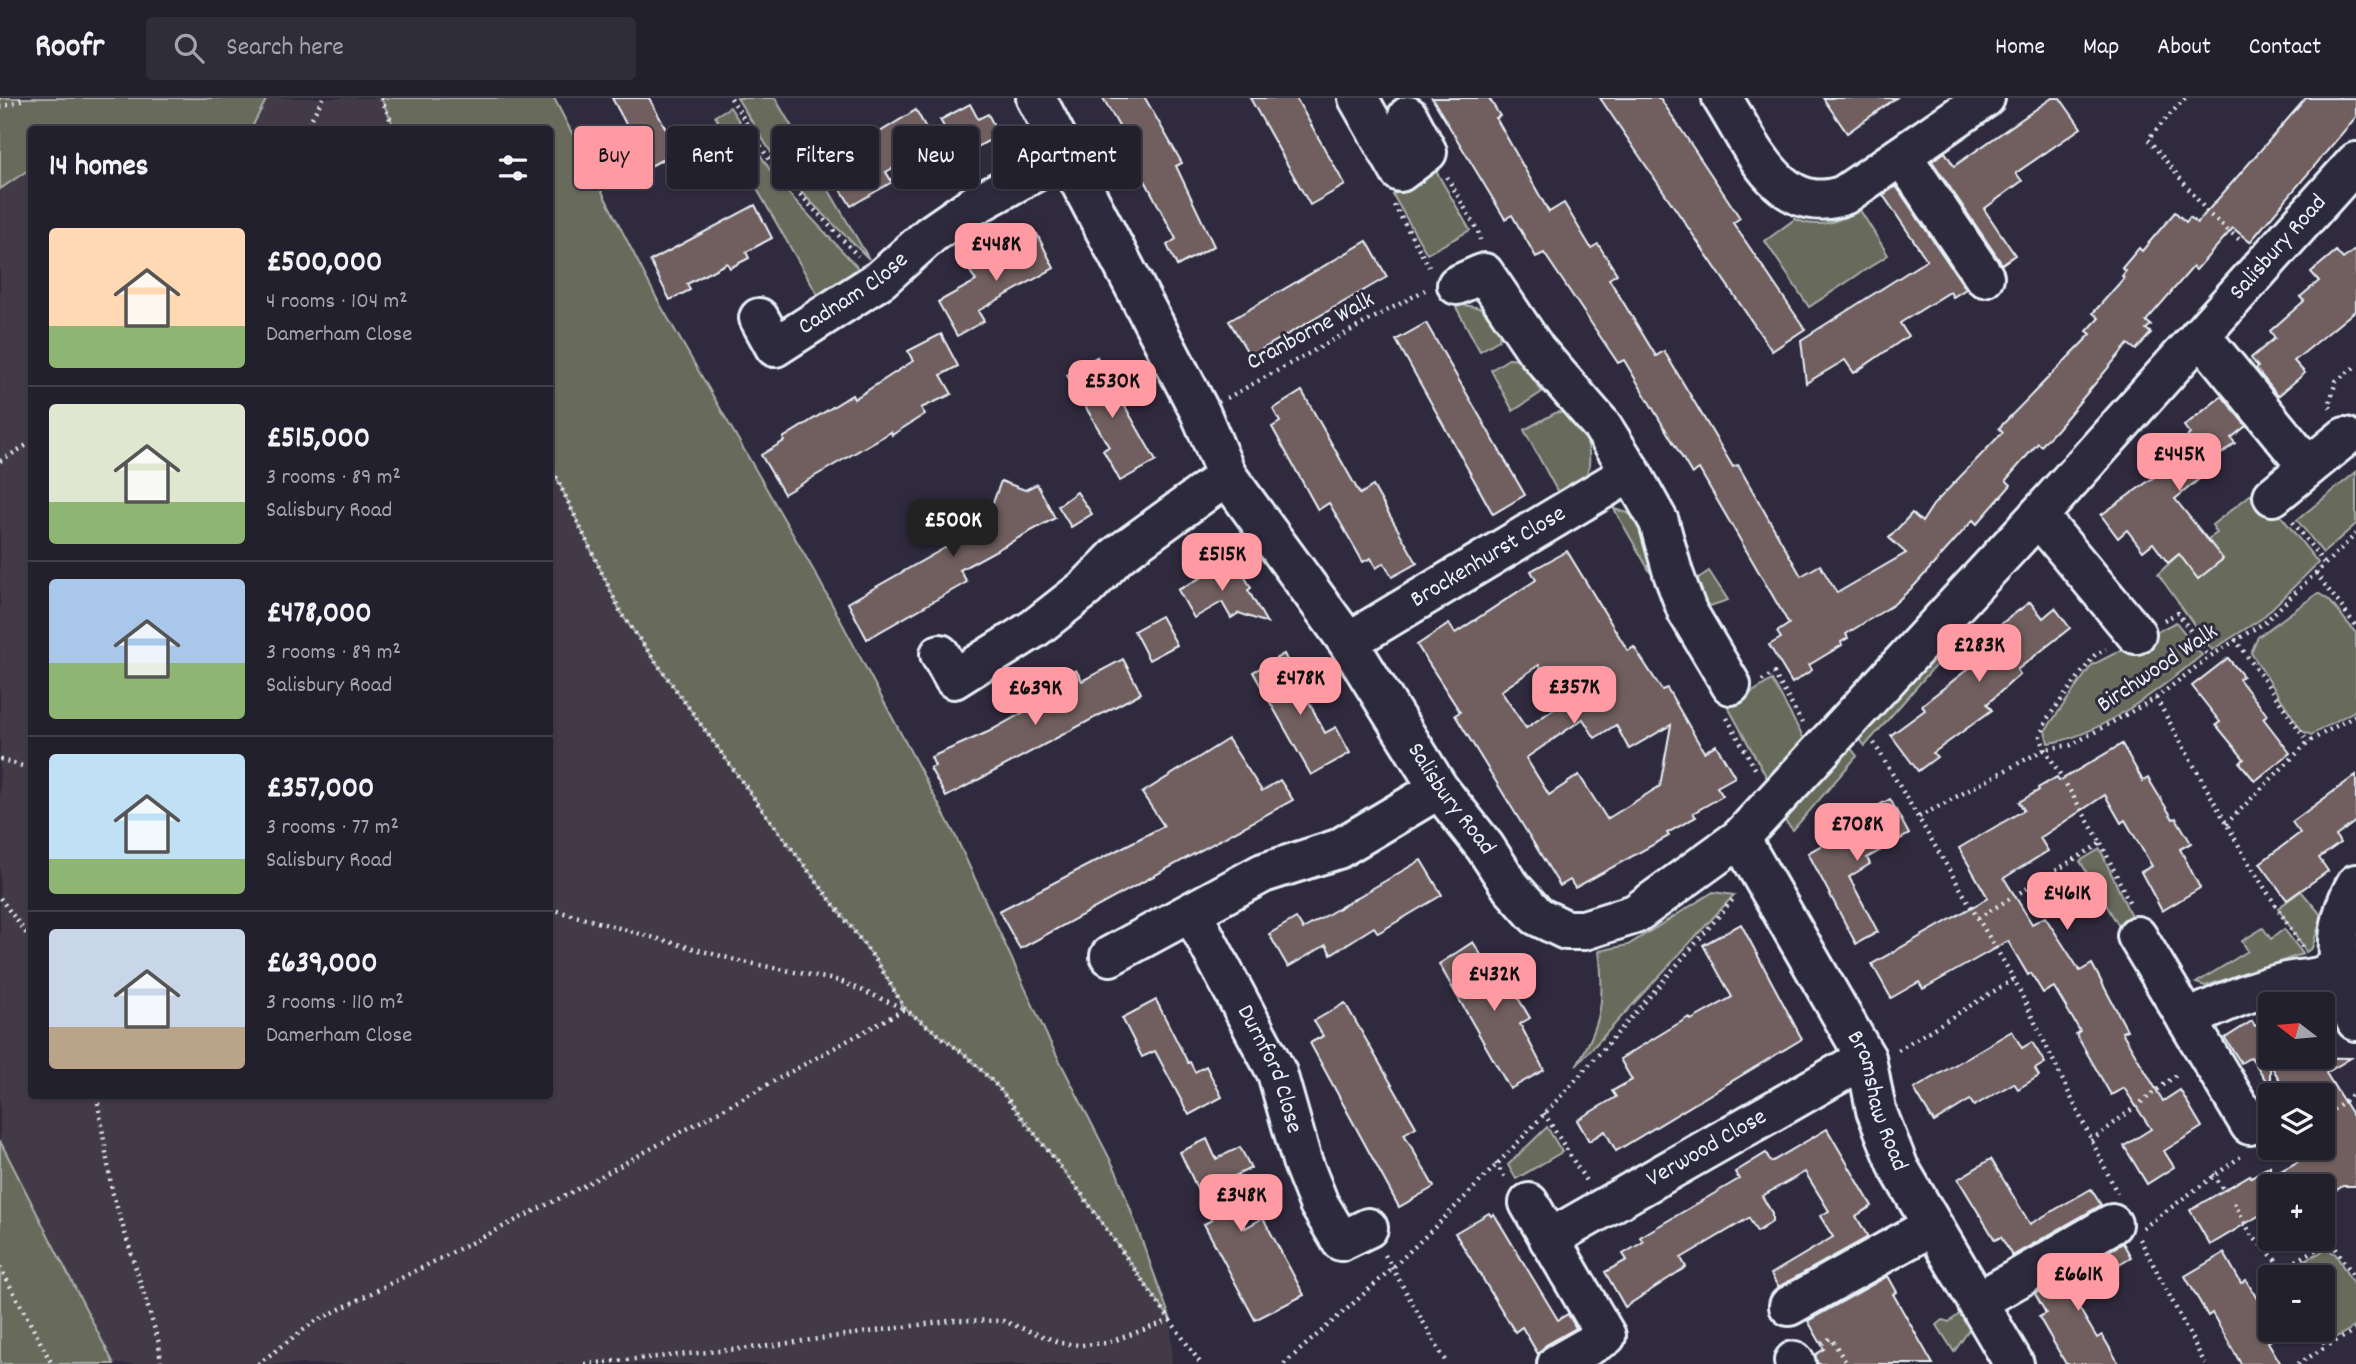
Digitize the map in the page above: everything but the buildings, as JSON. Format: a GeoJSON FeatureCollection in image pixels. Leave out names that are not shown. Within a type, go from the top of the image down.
{"type":"FeatureCollection","features":[{"type":"Feature","properties":{"kind":"street","name":"Salisbury Road"},"geometry":{"type":"LineString","coordinates":[[1036,98],[1051,126]]}},
{"type":"Feature","properties":{"kind":"street"},"geometry":{"type":"LineString","coordinates":[[1358,98],[1400,172],[1427,152],[1408,116]]}},
{"type":"Feature","properties":{"kind":"street"},"geometry":{"type":"LineString","coordinates":[[1722,98],[1768,171],[1782,186],[1811,202],[1826,202],[1844,195],[1977,100]]}},
{"type":"Feature","properties":{"kind":"street"},"geometry":{"type":"LineString","coordinates":[[1902,156],[1984,277]]}},
{"type":"Feature","properties":{"kind":"street","name":"Salisbury Road"},"geometry":{"type":"LineString","coordinates":[[1084,189],[1200,412],[1227,476],[1348,642],[1439,789],[1485,847],[1523,902],[1550,925],[1566,930],[1584,930],[1634,914],[1749,854],[1775,803],[2202,336],[2356,162]]}},
{"type":"Feature","properties":{"kind":"street","name":"Cadnam Close"},"geometry":{"type":"LineString","coordinates":[[759,318],[775,347],[881,279],[930,235],[969,208],[1004,189]]}},
{"type":"Feature","properties":{"kind":"street"},"geometry":{"type":"LineString","coordinates":[[1450,280],[1536,350],[1602,426],[1659,522],[1672,573],[1688,611],[1738,695]]}},
{"type":"Feature","properties":{"kind":"street"},"geometry":{"type":"LineString","coordinates":[[2202,336],[2308,467]]}},
{"type":"Feature","properties":{"kind":"street"},"geometry":{"type":"LineString","coordinates":[[2273,496],[2345,437]]}},
{"type":"Feature","properties":{"kind":"street","name":"Brockenhurst Close"},"geometry":{"type":"LineString","coordinates":[[1348,642],[1631,472]]}},
{"type":"Feature","properties":{"kind":"street"},"geometry":{"type":"LineString","coordinates":[[940,654],[954,679],[988,659],[1035,628],[1086,588],[1118,555],[1227,476]]}},
{"type":"Feature","properties":{"kind":"street"},"geometry":{"type":"LineString","coordinates":[[2038,516],[2136,634]]}},
{"type":"Feature","properties":{"kind":"street"},"geometry":{"type":"LineString","coordinates":[[1110,956],[1263,873],[1338,849],[1439,789]]}},
{"type":"Feature","properties":{"kind":"street","name":"Bramshaw Road"},"geometry":{"type":"LineString","coordinates":[[1749,854],[1866,1058],[1876,1110],[1899,1168],[2014,1364]]}},
{"type":"Feature","properties":{"kind":"street"},"geometry":{"type":"LineString","coordinates":[[2330,972],[2341,925],[2356,884]]}},
{"type":"Feature","properties":{"kind":"street","name":"Durnford Close"},"geometry":{"type":"LineString","coordinates":[[1192,913],[1277,1073],[1302,1161],[1319,1204],[1341,1241],[1368,1228]]}},
{"type":"Feature","properties":{"kind":"street"},"geometry":{"type":"LineString","coordinates":[[2137,936],[2207,1052],[2248,1140]]}},
{"type":"Feature","properties":{"kind":"street"},"geometry":{"type":"LineString","coordinates":[[2187,1020],[2224,1002],[2330,972]]}},
{"type":"Feature","properties":{"kind":"street"},"geometry":{"type":"LineString","coordinates":[[2330,972],[2340,981],[2356,1021]]}},
{"type":"Feature","properties":{"kind":"street","name":"Verwood Close"},"geometry":{"type":"LineString","coordinates":[[1558,1253],[1603,1209],[1866,1058]]}},
{"type":"Feature","properties":{"kind":"street"},"geometry":{"type":"LineString","coordinates":[[1529,1203],[1606,1336],[1557,1364]]}},
{"type":"Feature","properties":{"kind":"street"},"geometry":{"type":"LineString","coordinates":[[1978,1302],[2116,1211]]}},
{"type":"Feature","properties":{"kind":"street"},"geometry":{"type":"LineString","coordinates":[[1789,1306],[1932,1226]]}},
{"type":"Feature","properties":{"kind":"path"},"geometry":{"type":"LineString","coordinates":[[0,108],[26,98]]}},
{"type":"Feature","properties":{"kind":"path"},"geometry":{"type":"LineString","coordinates":[[307,126],[323,98]]}},
{"type":"Feature","properties":{"kind":"path"},"geometry":{"type":"LineString","coordinates":[[381,98],[392,126]]}},
{"type":"Feature","properties":{"kind":"path"},"geometry":{"type":"LineString","coordinates":[[732,98],[773,166],[881,279]]}},
{"type":"Feature","properties":{"kind":"path"},"geometry":{"type":"LineString","coordinates":[[2185,98],[2148,139],[2210,215],[2266,263]]}},
{"type":"Feature","properties":{"kind":"path"},"geometry":{"type":"LineString","coordinates":[[1387,193],[1450,280],[1478,231],[1446,174]]}},
{"type":"Feature","properties":{"kind":"path","name":"Cranborne Walk"},"geometry":{"type":"LineString","coordinates":[[1200,412],[1450,280]]}},
{"type":"Feature","properties":{"kind":"path"},"geometry":{"type":"LineString","coordinates":[[0,461],[28,444]]}},
{"type":"Feature","properties":{"kind":"path"},"geometry":{"type":"LineString","coordinates":[[553,470],[622,615],[764,812],[878,963],[905,1009]]}},
{"type":"Feature","properties":{"kind":"path"},"geometry":{"type":"LineString","coordinates":[[2273,496],[2324,563]]}},
{"type":"Feature","properties":{"kind":"path","name":"Birchwood Walk"},"geometry":{"type":"LineString","coordinates":[[1919,817],[2045,749],[2071,745],[2156,698],[2208,657],[2265,622],[2356,534]]}},
{"type":"Feature","properties":{"kind":"path"},"geometry":{"type":"LineString","coordinates":[[2316,573],[2356,626]]}},
{"type":"Feature","properties":{"kind":"path"},"geometry":{"type":"LineString","coordinates":[[2137,936],[2139,922],[2101,844],[2045,749],[2040,736],[2042,728],[2095,655],[2178,613],[2208,657]]}},
{"type":"Feature","properties":{"kind":"path"},"geometry":{"type":"LineString","coordinates":[[2235,639],[2308,743]]}},
{"type":"Feature","properties":{"kind":"path"},"geometry":{"type":"LineString","coordinates":[[1775,803],[1738,695],[1774,673],[1820,755]]}},
{"type":"Feature","properties":{"kind":"path"},"geometry":{"type":"LineString","coordinates":[[2156,698],[2226,824],[2330,972]]}},
{"type":"Feature","properties":{"kind":"path"},"geometry":{"type":"LineString","coordinates":[[2226,824],[2308,743],[2356,715]]}},
{"type":"Feature","properties":{"kind":"path"},"geometry":{"type":"LineString","coordinates":[[1874,742],[2014,979],[2091,1141],[2116,1211]]}},
{"type":"Feature","properties":{"kind":"path"},"geometry":{"type":"LineString","coordinates":[[0,759],[28,768]]}},
{"type":"Feature","properties":{"kind":"path"},"geometry":{"type":"LineString","coordinates":[[1978,918],[2101,844]]}},
{"type":"Feature","properties":{"kind":"path"},"geometry":{"type":"LineString","coordinates":[[1284,1364],[1392,1268],[1612,1040],[1749,854]]}},
{"type":"Feature","properties":{"kind":"path"},"geometry":{"type":"LineString","coordinates":[[0,898],[28,936]]}},
{"type":"Feature","properties":{"kind":"path"},"geometry":{"type":"LineString","coordinates":[[553,910],[739,961],[840,981],[905,1009],[968,1057],[999,1088],[1081,1193],[1201,1364]]}},
{"type":"Feature","properties":{"kind":"path"},"geometry":{"type":"LineString","coordinates":[[1866,1058],[1884,1059],[2014,979]]}},
{"type":"Feature","properties":{"kind":"path"},"geometry":{"type":"LineString","coordinates":[[258,1364],[314,1322],[574,1191],[905,1009]]}},
{"type":"Feature","properties":{"kind":"path"},"geometry":{"type":"LineString","coordinates":[[2091,1141],[2207,1052]]}},
{"type":"Feature","properties":{"kind":"path"},"geometry":{"type":"LineString","coordinates":[[2335,1108],[2356,1092]]}},
{"type":"Feature","properties":{"kind":"path"},"geometry":{"type":"LineString","coordinates":[[97,1099],[112,1191],[159,1343],[162,1364]]}},
{"type":"Feature","properties":{"kind":"path"},"geometry":{"type":"LineString","coordinates":[[1544,1113],[1603,1209]]}},
{"type":"Feature","properties":{"kind":"path"},"geometry":{"type":"LineString","coordinates":[[2205,1364],[2137,1233],[2213,1175],[2248,1140]]}},
{"type":"Feature","properties":{"kind":"path"},"geometry":{"type":"LineString","coordinates":[[2213,1175],[2224,1190]]}},
{"type":"Feature","properties":{"kind":"path"},"geometry":{"type":"LineString","coordinates":[[2234,1203],[2252,1236],[2281,1265]]}},
{"type":"Feature","properties":{"kind":"path"},"geometry":{"type":"LineString","coordinates":[[1368,1228],[1447,1364]]}},
{"type":"Feature","properties":{"kind":"path"},"geometry":{"type":"LineString","coordinates":[[2289,1265],[2331,1241],[2356,1280]]}},
{"type":"Feature","properties":{"kind":"path"},"geometry":{"type":"LineString","coordinates":[[0,1267],[51,1364]]}},
{"type":"Feature","properties":{"kind":"path"},"geometry":{"type":"LineString","coordinates":[[585,1364],[760,1347],[955,1320],[1003,1321],[1061,1343],[1081,1345],[1107,1343],[1171,1320]]}},
{"type":"Feature","properties":{"kind":"path"},"geometry":{"type":"LineString","coordinates":[[2298,1364],[2356,1330]]}},
{"type":"Feature","properties":{"kind":"path"},"geometry":{"type":"LineString","coordinates":[[2325,1342],[2327,1346]]}},
{"type":"Feature","properties":{"kind":"shaded area"},"geometry":{"type":"Polygon","coordinates":[[[0,98],[554,98],[574,137],[574,189],[601,189],[657,299],[818,578],[955,835],[1048,1038],[1117,1173],[1171,1320],[1172,1364],[0,1364],[0,98]]]}},
{"type":"Feature","properties":{"kind":"green space"},"geometry":{"type":"Polygon","coordinates":[[[0,98],[267,98],[253,126],[28,126],[28,170],[0,189],[0,98]]]}},
{"type":"Feature","properties":{"kind":"green space"},"geometry":{"type":"Polygon","coordinates":[[[381,98],[554,98],[574,137],[574,189],[601,189],[657,299],[818,578],[955,835],[1048,1038],[1117,1173],[1171,1320],[1081,1193],[999,1088],[968,1057],[905,1009],[878,963],[764,812],[622,615],[553,470],[553,126],[394,126],[381,98]]]}},
{"type":"Feature","properties":{"kind":"green space"},"geometry":{"type":"Polygon","coordinates":[[[737,98],[775,98],[791,126],[772,126],[772,154],[758,132],[758,126],[754,126],[737,98]]]}},
{"type":"Feature","properties":{"kind":"green space"},"geometry":{"type":"Polygon","coordinates":[[[730,107],[742,126],[721,126],[715,116],[730,107]]]}},
{"type":"Feature","properties":{"kind":"green space"},"geometry":{"type":"Polygon","coordinates":[[[758,151],[772,173],[772,189],[784,189],[858,268],[820,299],[757,189],[758,151]]]}},
{"type":"Feature","properties":{"kind":"green space"},"geometry":{"type":"Polygon","coordinates":[[[1436,171],[1470,230],[1427,254],[1393,195],[1436,171]]]}},
{"type":"Feature","properties":{"kind":"green space"},"geometry":{"type":"Polygon","coordinates":[[[799,189],[828,189],[869,259],[799,189]]]}},
{"type":"Feature","properties":{"kind":"green space"},"geometry":{"type":"Polygon","coordinates":[[[1860,210],[1888,255],[1809,307],[1765,241],[1795,219],[1821,224],[1837,221],[1860,210]]]}},
{"type":"Feature","properties":{"kind":"green space"},"geometry":{"type":"Polygon","coordinates":[[[1463,305],[1481,308],[1500,331],[1499,340],[1480,351],[1456,307],[1463,305]]]}},
{"type":"Feature","properties":{"kind":"green space"},"geometry":{"type":"Polygon","coordinates":[[[1510,358],[1519,359],[1542,392],[1513,411],[1491,370],[1510,358]]]}},
{"type":"Feature","properties":{"kind":"green space"},"geometry":{"type":"Polygon","coordinates":[[[1557,412],[1574,419],[1580,427],[1585,436],[1589,457],[1589,467],[1584,480],[1562,500],[1524,430],[1557,412]]]}},
{"type":"Feature","properties":{"kind":"green space"},"geometry":{"type":"Polygon","coordinates":[[[2356,472],[2356,524],[2323,553],[2297,520],[2356,472]]]}},
{"type":"Feature","properties":{"kind":"green space"},"geometry":{"type":"Polygon","coordinates":[[[2259,488],[2318,563],[2261,619],[2212,650],[2158,574],[2179,554],[2198,578],[2223,559],[2208,539],[2217,533],[2212,525],[2259,488]]]}},
{"type":"Feature","properties":{"kind":"green space"},"geometry":{"type":"Polygon","coordinates":[[[1614,509],[1628,513],[1644,525],[1653,568],[1650,572],[1614,509]]]}},
{"type":"Feature","properties":{"kind":"green space"},"geometry":{"type":"Polygon","coordinates":[[[1709,571],[1728,600],[1704,608],[1691,583],[1709,571]]]}},
{"type":"Feature","properties":{"kind":"green space"},"geometry":{"type":"Polygon","coordinates":[[[2318,593],[2329,600],[2356,633],[2356,710],[2311,735],[2302,731],[2251,653],[2258,637],[2318,593]]]}},
{"type":"Feature","properties":{"kind":"green space"},"geometry":{"type":"Polygon","coordinates":[[[1963,621],[1969,627],[1865,746],[1858,737],[1963,621]]]}},
{"type":"Feature","properties":{"kind":"green space"},"geometry":{"type":"Polygon","coordinates":[[[2176,622],[2202,655],[2169,681],[2108,721],[2087,732],[2048,743],[2045,731],[2092,665],[2176,622]]]}},
{"type":"Feature","properties":{"kind":"green space"},"geometry":{"type":"Polygon","coordinates":[[[1772,680],[1804,739],[1767,778],[1728,707],[1772,680]]]}},
{"type":"Feature","properties":{"kind":"green space"},"geometry":{"type":"Polygon","coordinates":[[[1850,747],[1857,756],[1793,830],[1783,819],[1850,747]]]}},
{"type":"Feature","properties":{"kind":"green space"},"geometry":{"type":"Polygon","coordinates":[[[2100,849],[2136,927],[2123,933],[2080,861],[2100,849]]]}},
{"type":"Feature","properties":{"kind":"green space"},"geometry":{"type":"Polygon","coordinates":[[[2301,891],[2322,916],[2312,948],[2306,952],[2278,908],[2301,891]]]}},
{"type":"Feature","properties":{"kind":"green space"},"geometry":{"type":"Polygon","coordinates":[[[1713,892],[1734,895],[1576,1066],[1591,1037],[1599,1012],[1602,984],[1599,951],[1628,945],[1713,892]]]}},
{"type":"Feature","properties":{"kind":"green space"},"geometry":{"type":"Polygon","coordinates":[[[2263,928],[2271,939],[2284,929],[2303,954],[2205,986],[2196,983],[2248,951],[2242,941],[2263,928]]]}},
{"type":"Feature","properties":{"kind":"green space"},"geometry":{"type":"Polygon","coordinates":[[[1547,1127],[1562,1152],[1516,1179],[1508,1165],[1547,1127]]]}},
{"type":"Feature","properties":{"kind":"green space"},"geometry":{"type":"Polygon","coordinates":[[[0,1141],[114,1364],[0,1364],[0,1141]]]}},
{"type":"Feature","properties":{"kind":"green space"},"geometry":{"type":"Polygon","coordinates":[[[2323,1251],[2335,1253],[2356,1289],[2356,1326],[2335,1338],[2335,1265],[2298,1265],[2323,1251]]]}},
{"type":"Feature","properties":{"kind":"green space"},"geometry":{"type":"Polygon","coordinates":[[[1966,1309],[1969,1330],[1954,1352],[1937,1325],[1943,1320],[1949,1322],[1966,1309]]]}}]}
